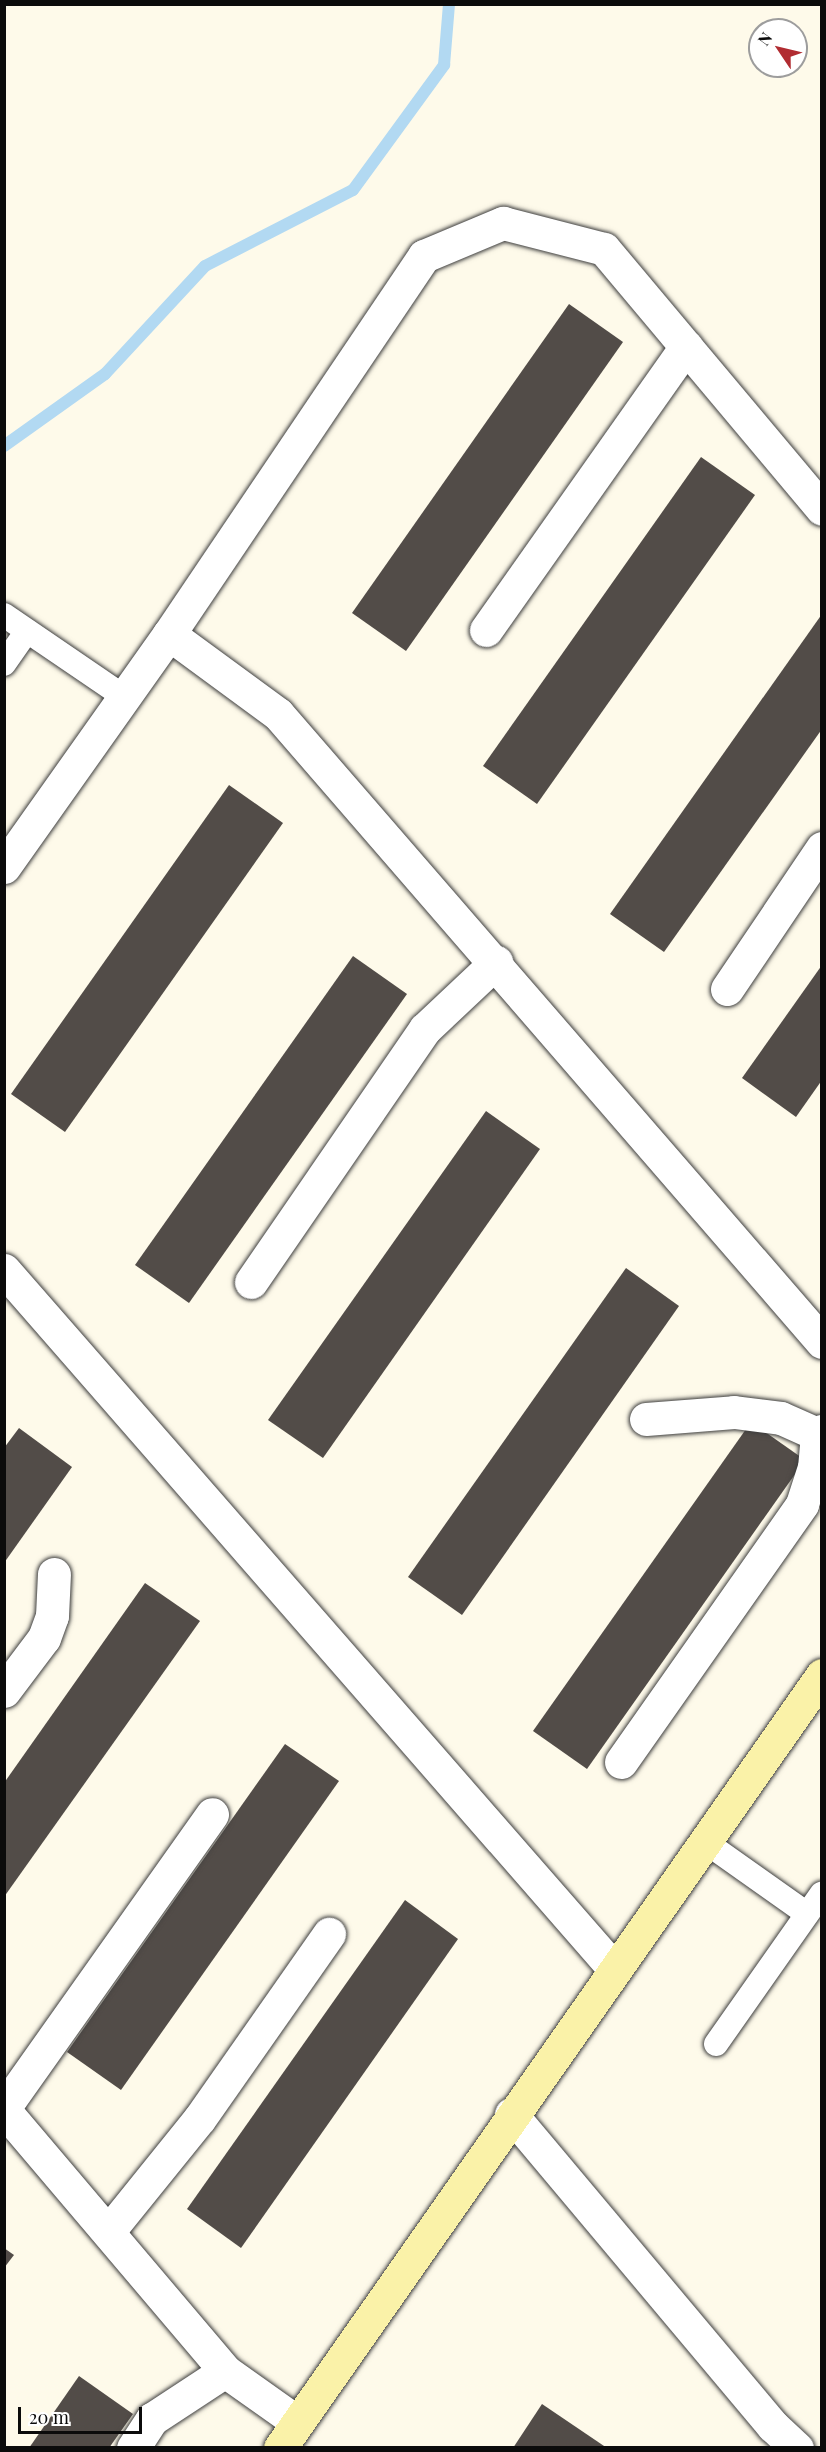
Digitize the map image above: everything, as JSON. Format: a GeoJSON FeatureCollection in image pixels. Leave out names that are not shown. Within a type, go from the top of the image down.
{"type":"FeatureCollection","features":[{"type":"Feature","properties":{"kind":"street"},"geometry":{"type":"LineString","coordinates":[[4,867],[170,634],[424,256],[503,223],[604,249],[822,509]]}},
{"type":"Feature","properties":{"kind":"street"},"geometry":{"type":"LineString","coordinates":[[486,630],[686,347]]}},
{"type":"Feature","properties":{"kind":"street"},"geometry":{"type":"LineString","coordinates":[[170,634],[278,714],[496,962],[822,1342]]}},
{"type":"Feature","properties":{"kind":"street"},"geometry":{"type":"LineString","coordinates":[[727,989],[822,848]]}},
{"type":"Feature","properties":{"kind":"street"},"geometry":{"type":"LineString","coordinates":[[251,1282],[425,1029],[496,962]]}},
{"type":"Feature","properties":{"kind":"street"},"geometry":{"type":"LineString","coordinates":[[4,1270],[615,1970]]}},
{"type":"Feature","properties":{"kind":"street"},"geometry":{"type":"LineString","coordinates":[[621,1762],[802,1504],[814,1468],[819,1432],[781,1418],[734,1412],[646,1419]]}},
{"type":"Feature","properties":{"kind":"street"},"geometry":{"type":"LineString","coordinates":[[4,1691],[44,1638],[52,1616],[54,1574]]}},
{"type":"Feature","properties":{"kind":"street"},"geometry":{"type":"LineString","coordinates":[[212,1814],[4,2109],[225,2371],[289,2435],[704,1840],[822,1675]]}},
{"type":"Feature","properties":{"kind":"street"},"geometry":{"type":"LineString","coordinates":[[108,2232],[200,2118],[329,1934]]}},
{"type":"Feature","properties":{"kind":"street"},"geometry":{"type":"LineString","coordinates":[[512,2114],[766,2437],[797,2448]]}},
{"type":"Feature","properties":{"kind":"street"},"geometry":{"type":"LineString","coordinates":[[133,2448],[152,2419],[225,2371]]}},
{"type":"Feature","properties":{"kind":"lane"},"geometry":{"type":"LineString","coordinates":[[4,615],[124,698]]}},
{"type":"Feature","properties":{"kind":"lane"},"geometry":{"type":"LineString","coordinates":[[4,664],[27,631]]}},
{"type":"Feature","properties":{"kind":"lane"},"geometry":{"type":"LineString","coordinates":[[704,1840],[807,1914]]}},
{"type":"Feature","properties":{"kind":"lane"},"geometry":{"type":"LineString","coordinates":[[716,2044],[822,1893]]}},
{"type":"Feature","properties":{"kind":"building"},"geometry":{"type":"Polygon","coordinates":[[[569,304],[623,342],[406,651],[352,613],[569,304]]]}},
{"type":"Feature","properties":{"kind":"building"},"geometry":{"type":"Polygon","coordinates":[[[701,457],[755,495],[537,804],[483,766],[701,457]]]}},
{"type":"Feature","properties":{"kind":"building"},"geometry":{"type":"Polygon","coordinates":[[[822,614],[822,729],[664,952],[610,914],[822,614]]]}},
{"type":"Feature","properties":{"kind":"building"},"geometry":{"type":"Polygon","coordinates":[[[229,785],[283,823],[65,1132],[11,1094],[229,785]]]}},
{"type":"Feature","properties":{"kind":"building"},"geometry":{"type":"Polygon","coordinates":[[[353,956],[407,994],[189,1303],[135,1265],[353,956]]]}},
{"type":"Feature","properties":{"kind":"building"},"geometry":{"type":"Polygon","coordinates":[[[822,965],[822,1080],[796,1117],[742,1078],[822,965]]]}},
{"type":"Feature","properties":{"kind":"building"},"geometry":{"type":"Polygon","coordinates":[[[486,1111],[540,1149],[323,1458],[268,1420],[486,1111]]]}},
{"type":"Feature","properties":{"kind":"building"},"geometry":{"type":"Polygon","coordinates":[[[626,1268],[679,1306],[462,1615],[408,1577],[626,1268]]]}},
{"type":"Feature","properties":{"kind":"building"},"geometry":{"type":"Polygon","coordinates":[[[751,1422],[805,1460],[587,1769],[533,1731],[751,1422]]]}},
{"type":"Feature","properties":{"kind":"building"},"geometry":{"type":"Polygon","coordinates":[[[19,1428],[72,1467],[4,1563],[4,1448],[19,1428]]]}},
{"type":"Feature","properties":{"kind":"building"},"geometry":{"type":"Polygon","coordinates":[[[145,1583],[200,1621],[4,1897],[4,1783],[145,1583]]]}},
{"type":"Feature","properties":{"kind":"building"},"geometry":{"type":"Polygon","coordinates":[[[285,1744],[339,1781],[121,2090],[67,2052],[285,1744]]]}},
{"type":"Feature","properties":{"kind":"building"},"geometry":{"type":"Polygon","coordinates":[[[405,1900],[458,1939],[241,2248],[187,2209],[405,1900]]]}},
{"type":"Feature","properties":{"kind":"building"},"geometry":{"type":"Polygon","coordinates":[[[4,2248],[14,2255],[4,2268],[4,2248]]]}},
{"type":"Feature","properties":{"kind":"building"},"geometry":{"type":"Polygon","coordinates":[[[79,2376],[133,2414],[109,2448],[29,2448],[79,2376]]]}},
{"type":"Feature","properties":{"kind":"building"},"geometry":{"type":"Polygon","coordinates":[[[542,2404],[607,2448],[513,2448],[542,2404]]]}},
{"type":"Feature","properties":{"kind":"waterway"},"geometry":{"type":"LineString","coordinates":[[4,446],[105,374],[205,266],[353,190],[444,65],[449,4]]}}]}
